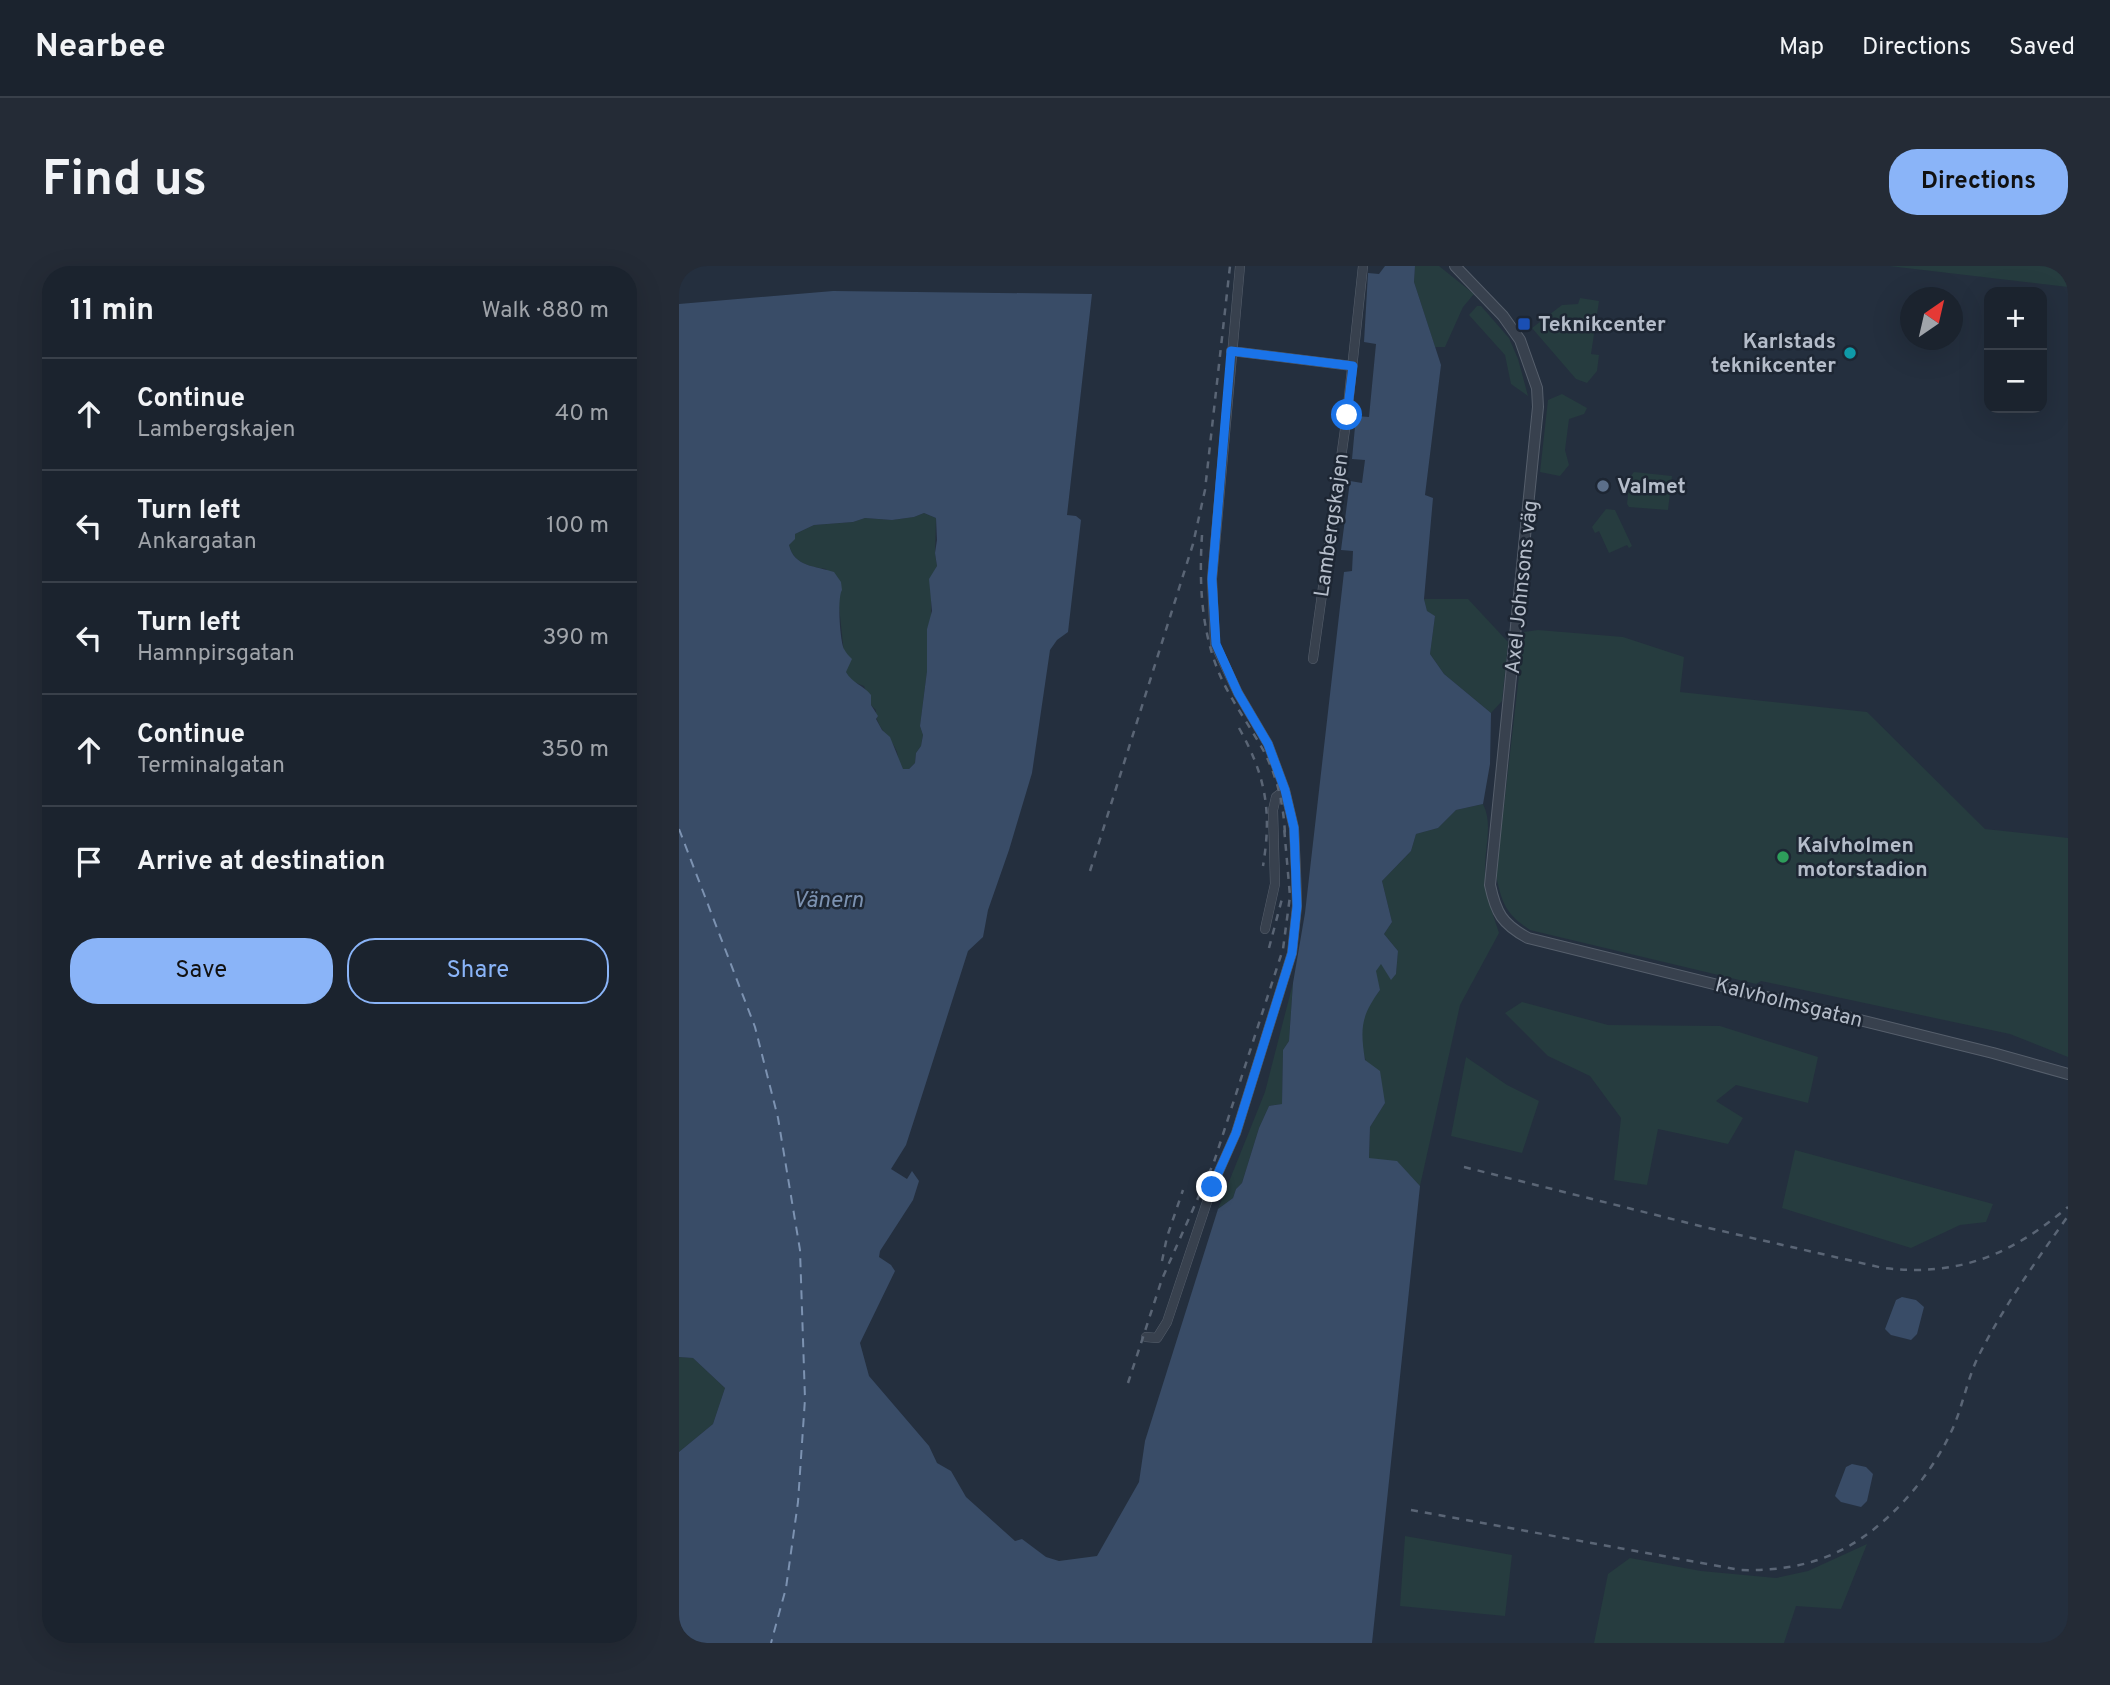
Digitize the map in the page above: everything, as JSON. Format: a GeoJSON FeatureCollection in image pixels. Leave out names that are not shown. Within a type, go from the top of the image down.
{"type":"FeatureCollection","features":[{"type":"Feature","properties":{"kind":"street"},"geometry":{"type":"LineString","coordinates":[[1146,1336],[1157,1338],[1167,1322],[1212,1187],[1236,1133],[1292,953],[1297,906],[1294,828],[1285,790],[1268,744],[1238,693],[1216,644],[1212,579],[1240,266]]}},
{"type":"Feature","properties":{"kind":"street","name":"Lambergskajen"},"geometry":{"type":"LineString","coordinates":[[1313,659],[1353,366],[1363,266]]}},
{"type":"Feature","properties":{"kind":"street","name":"Axel Johnsons väg"},"geometry":{"type":"LineString","coordinates":[[1456,266],[1503,316],[1520,340],[1537,388],[1538,407],[1529,507],[1490,885],[1496,910],[1510,929]]}},
{"type":"Feature","properties":{"kind":"street"},"geometry":{"type":"LineString","coordinates":[[1231,351],[1353,366]]}},
{"type":"Feature","properties":{"kind":"street"},"geometry":{"type":"LineString","coordinates":[[1265,929],[1275,884],[1273,810],[1276,797],[1285,790]]}},
{"type":"Feature","properties":{"kind":"street","name":"Kalvholmsgatan"},"geometry":{"type":"LineString","coordinates":[[1510,929],[1528,938],[2068,1074]]}},
{"type":"Feature","properties":{"kind":"green space"},"geometry":{"type":"Polygon","coordinates":[[[1415,266],[1439,266],[1474,294],[1463,307],[1445,347],[1435,347],[1414,282],[1415,266]]]}},
{"type":"Feature","properties":{"kind":"green space"},"geometry":{"type":"Polygon","coordinates":[[[1889,266],[2068,266],[2068,287],[1889,266]]]}},
{"type":"Feature","properties":{"kind":"green space"},"geometry":{"type":"Polygon","coordinates":[[[1580,298],[1599,301],[1591,354],[1599,355],[1597,371],[1587,383],[1576,379],[1532,328],[1562,305],[1578,304],[1580,298]]]}},
{"type":"Feature","properties":{"kind":"green space"},"geometry":{"type":"Polygon","coordinates":[[[1477,306],[1481,306],[1509,338],[1528,396],[1511,384],[1505,355],[1469,315],[1477,306]]]}},
{"type":"Feature","properties":{"kind":"green space"},"geometry":{"type":"Polygon","coordinates":[[[1562,394],[1587,408],[1584,414],[1569,419],[1565,450],[1569,465],[1560,476],[1540,472],[1548,400],[1562,394]]]}},
{"type":"Feature","properties":{"kind":"green space"},"geometry":{"type":"Polygon","coordinates":[[[1634,472],[1672,476],[1668,510],[1629,507],[1630,477],[1634,472]]]}},
{"type":"Feature","properties":{"kind":"green space"},"geometry":{"type":"Polygon","coordinates":[[[1606,509],[1615,510],[1632,546],[1629,548],[1627,545],[1609,553],[1599,531],[1595,533],[1592,527],[1606,509]]]}},
{"type":"Feature","properties":{"kind":"green space"},"geometry":{"type":"Polygon","coordinates":[[[924,513],[936,518],[937,566],[931,591],[931,620],[927,629],[927,671],[920,726],[923,735],[915,763],[909,769],[902,769],[897,752],[878,722],[876,710],[871,705],[864,686],[851,681],[846,672],[838,597],[826,569],[798,560],[789,545],[795,534],[814,525],[853,522],[865,518],[892,520],[924,513]]]}},
{"type":"Feature","properties":{"kind":"green space"},"geometry":{"type":"Polygon","coordinates":[[[1424,599],[1468,599],[1508,642],[1502,701],[1491,713],[1444,674],[1430,654],[1435,616],[1427,612],[1424,599]]]}},
{"type":"Feature","properties":{"kind":"green space","name":"Kalvholmen motorstadion"},"geometry":{"type":"Polygon","coordinates":[[[1538,630],[1623,637],[1684,657],[1680,692],[1867,712],[1985,829],[2068,838],[2068,1057],[2010,1034],[1761,981],[1756,984],[1530,930],[1522,924],[1506,907],[1496,875],[1524,632],[1538,630]]]}},
{"type":"Feature","properties":{"kind":"green space"},"geometry":{"type":"Polygon","coordinates":[[[1483,804],[1488,819],[1486,885],[1499,933],[1460,1005],[1420,1186],[1397,1162],[1369,1159],[1370,1127],[1385,1103],[1365,1057],[1361,1033],[1368,1006],[1380,990],[1375,972],[1381,963],[1391,979],[1396,974],[1398,951],[1384,934],[1392,922],[1382,881],[1411,851],[1416,834],[1438,828],[1456,810],[1483,804]]]}},
{"type":"Feature","properties":{"kind":"green space"},"geometry":{"type":"Polygon","coordinates":[[[1293,983],[1289,1041],[1283,1050],[1282,1104],[1269,1106],[1259,1128],[1242,1183],[1233,1198],[1218,1209],[1265,1092],[1293,983]]]}},
{"type":"Feature","properties":{"kind":"green space"},"geometry":{"type":"Polygon","coordinates":[[[1522,1002],[1608,1025],[1720,1026],[1818,1057],[1808,1103],[1736,1085],[1716,1101],[1743,1118],[1728,1144],[1658,1129],[1647,1185],[1614,1180],[1621,1118],[1590,1076],[1548,1056],[1505,1013],[1522,1002]]]}},
{"type":"Feature","properties":{"kind":"green space"},"geometry":{"type":"Polygon","coordinates":[[[1466,1057],[1507,1085],[1539,1101],[1522,1153],[1451,1136],[1466,1057]]]}},
{"type":"Feature","properties":{"kind":"green space"},"geometry":{"type":"Polygon","coordinates":[[[1795,1150],[1993,1204],[1986,1222],[1960,1225],[1911,1248],[1782,1208],[1795,1150]]]}},
{"type":"Feature","properties":{"kind":"green space"},"geometry":{"type":"Polygon","coordinates":[[[679,1357],[693,1358],[725,1388],[713,1424],[679,1452],[679,1357]]]}},
{"type":"Feature","properties":{"kind":"green space"},"geometry":{"type":"Polygon","coordinates":[[[1405,1536],[1512,1555],[1505,1616],[1400,1606],[1405,1536]]]}},
{"type":"Feature","properties":{"kind":"green space"},"geometry":{"type":"Polygon","coordinates":[[[1867,1544],[1841,1609],[1796,1606],[1784,1643],[1594,1643],[1608,1574],[1630,1558],[1701,1571],[1776,1578],[1808,1571],[1867,1544]]]}},
{"type":"Feature","properties":{"kind":"water","name":"Vänern"},"geometry":{"type":"Polygon","coordinates":[[[1385,266],[1415,266],[1414,282],[1441,365],[1425,495],[1433,498],[1424,599],[1427,611],[1435,616],[1430,654],[1444,674],[1491,713],[1490,764],[1483,804],[1456,810],[1438,828],[1416,834],[1411,851],[1382,881],[1392,922],[1384,934],[1398,951],[1396,974],[1391,980],[1381,964],[1376,971],[1380,990],[1363,1023],[1365,1060],[1380,1071],[1385,1103],[1370,1127],[1369,1158],[1397,1161],[1420,1186],[1372,1643],[679,1643],[679,1452],[713,1424],[725,1388],[693,1358],[679,1357],[679,304],[833,291],[1092,294],[1067,515],[1081,520],[1068,632],[1057,640],[1050,650],[1032,773],[988,910],[983,937],[968,951],[906,1145],[891,1169],[907,1179],[912,1171],[919,1181],[913,1200],[880,1251],[879,1257],[895,1271],[860,1343],[869,1376],[929,1446],[937,1463],[951,1471],[966,1497],[1015,1541],[1022,1539],[1046,1557],[1059,1561],[1097,1556],[1139,1482],[1145,1441],[1218,1209],[1233,1198],[1242,1183],[1259,1128],[1269,1106],[1282,1104],[1283,1050],[1289,1041],[1293,983],[1305,913],[1344,572],[1352,571],[1353,551],[1341,550],[1350,481],[1362,483],[1365,460],[1352,459],[1356,416],[1369,417],[1376,344],[1364,342],[1368,273],[1379,274],[1385,266]],[[924,513],[892,520],[865,518],[853,522],[814,525],[795,534],[795,539],[789,545],[801,562],[834,572],[841,582],[841,638],[844,649],[852,659],[846,672],[871,695],[871,705],[878,716],[876,719],[890,737],[903,769],[909,769],[915,763],[923,735],[920,726],[927,671],[927,629],[932,611],[929,579],[937,566],[936,518],[924,513]]]}},
{"type":"Feature","properties":{"kind":"water"},"geometry":{"type":"Polygon","coordinates":[[[1902,1297],[1916,1300],[1924,1307],[1917,1334],[1911,1340],[1891,1335],[1885,1329],[1896,1300],[1902,1297]]]}},
{"type":"Feature","properties":{"kind":"water"},"geometry":{"type":"Polygon","coordinates":[[[1852,1464],[1866,1467],[1873,1474],[1867,1501],[1861,1507],[1841,1502],[1835,1496],[1846,1467],[1852,1464]]]}},
{"type":"Feature","properties":{"kind":"ferry route"},"geometry":{"type":"LineString","coordinates":[[679,829],[755,1027],[778,1118],[800,1250],[805,1399],[798,1502],[786,1588],[771,1643]]}},
{"type":"Feature","properties":{"kind":"railway"},"geometry":{"type":"LineString","coordinates":[[1090,871],[1193,544],[1205,490],[1230,266]]}},
{"type":"Feature","properties":{"kind":"railway"},"geometry":{"type":"LineString","coordinates":[[1202,535],[1201,588],[1208,640],[1223,683],[1272,769],[1281,802],[1285,836]]}},
{"type":"Feature","properties":{"kind":"railway"},"geometry":{"type":"LineString","coordinates":[[1239,728],[1255,762],[1265,795],[1267,828],[1263,866]]}},
{"type":"Feature","properties":{"kind":"railway"},"geometry":{"type":"LineString","coordinates":[[1128,1383],[1162,1279],[1214,1162],[1283,949],[1290,896],[1284,827]]}},
{"type":"Feature","properties":{"kind":"railway"},"geometry":{"type":"LineString","coordinates":[[1269,948],[1283,895]]}},
{"type":"Feature","properties":{"kind":"railway"},"geometry":{"type":"LineString","coordinates":[[1464,1167],[1700,1226],[1883,1268],[1910,1270],[1936,1269],[1982,1259],[2026,1238],[2068,1207]]}},
{"type":"Feature","properties":{"kind":"railway"},"geometry":{"type":"LineString","coordinates":[[1162,1261],[1183,1190]]}},
{"type":"Feature","properties":{"kind":"railway"},"geometry":{"type":"LineString","coordinates":[[1411,1510],[1740,1570],[1789,1567],[1831,1555],[1851,1545],[1887,1518],[1931,1467],[1952,1430],[1975,1364],[1989,1337],[2021,1284],[2068,1216]]}},
{"type":"Feature","properties":{"kind":"place","name":"Teknikcenter"},"geometry":{"type":"Point","coordinates":[1524,324]}},
{"type":"Feature","properties":{"kind":"place","name":"Karlstads teknikcenter"},"geometry":{"type":"Point","coordinates":[1850,353]}},
{"type":"Feature","properties":{"kind":"place","name":"Valmet"},"geometry":{"type":"Point","coordinates":[1603,486]}},
{"type":"Feature","properties":{"kind":"place","name":"Kalvholmen motorstadion"},"geometry":{"type":"Point","coordinates":[1783,857]}},
{"type":"Feature","properties":{"kind":"route"},"geometry":{"type":"LineString","coordinates":[[1212,1187],[1236,1133],[1292,953],[1297,906],[1294,828],[1285,790],[1268,744],[1238,693],[1216,644],[1212,579],[1231,351],[1353,366],[1347,415]]}}]}
